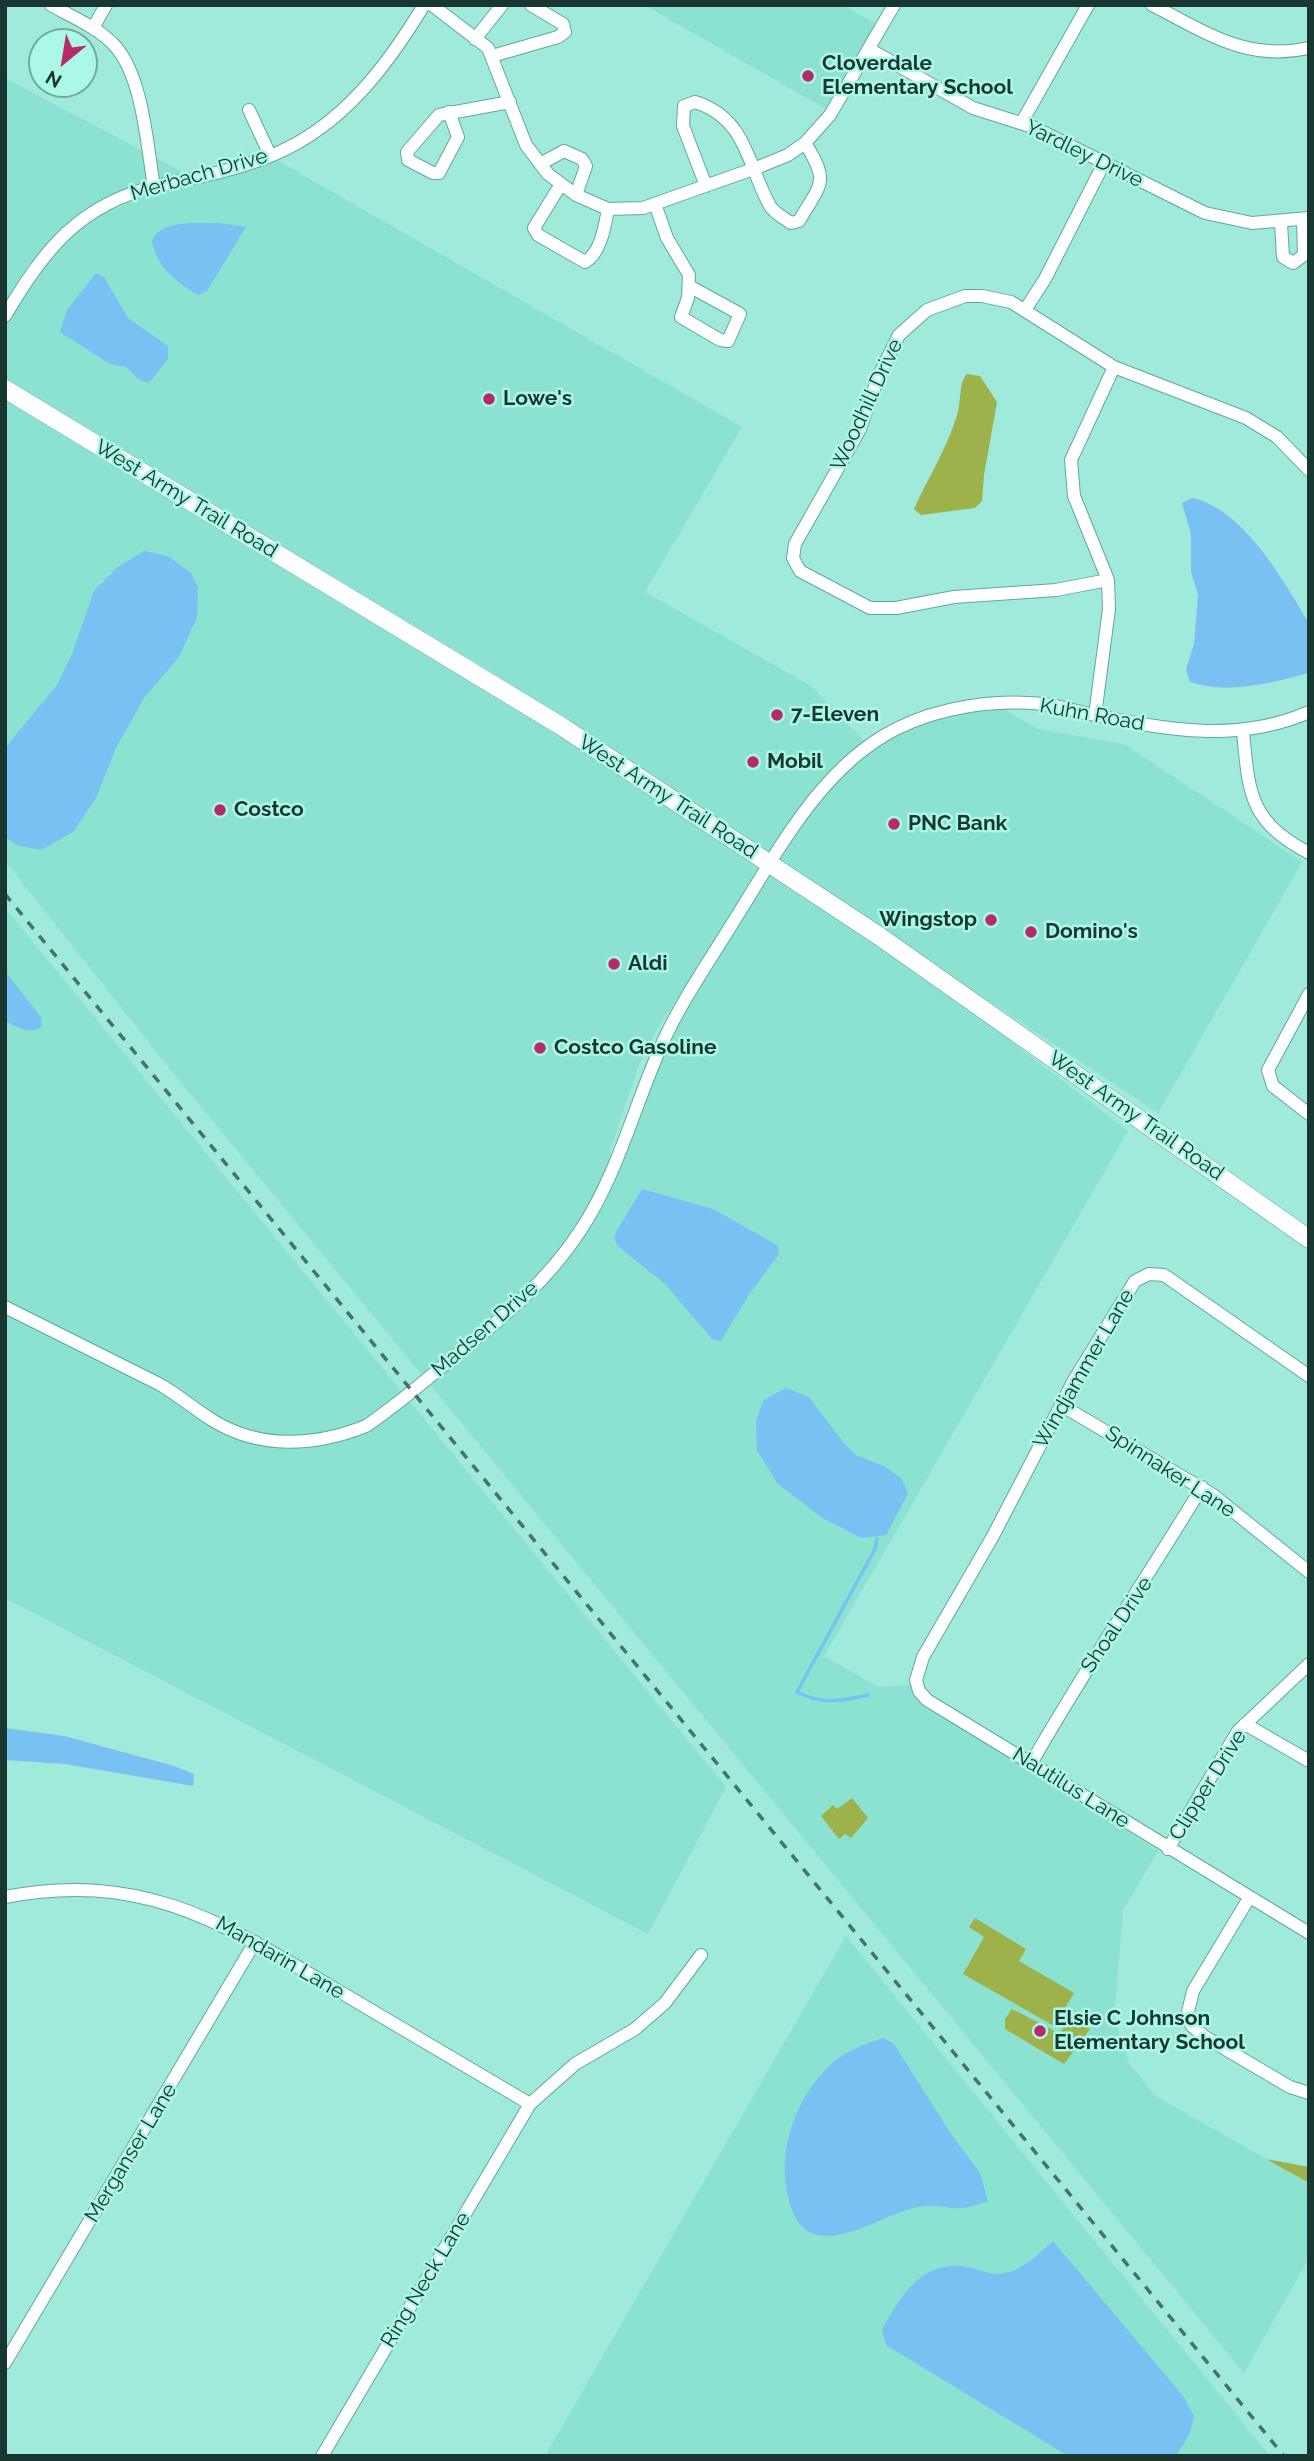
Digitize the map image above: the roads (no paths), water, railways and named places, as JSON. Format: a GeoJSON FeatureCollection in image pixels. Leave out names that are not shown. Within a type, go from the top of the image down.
{"type":"FeatureCollection","features":[{"type":"Feature","properties":{"kind":"main road","name":"West Army Trail Road"},"geometry":{"type":"LineString","coordinates":[[5,389],[527,705],[890,943],[1309,1239]]}},
{"type":"Feature","properties":{"kind":"street"},"geometry":{"type":"LineString","coordinates":[[51,5],[91,28]]}},
{"type":"Feature","properties":{"kind":"street"},"geometry":{"type":"LineString","coordinates":[[94,28],[106,5]]}},
{"type":"Feature","properties":{"kind":"street","name":"Merbach Drive"},"geometry":{"type":"LineString","coordinates":[[5,316],[32,270],[58,239],[98,209],[155,187],[230,170],[270,155],[324,124],[368,85],[393,55],[424,5]]}},
{"type":"Feature","properties":{"kind":"street"},"geometry":{"type":"LineString","coordinates":[[432,5],[488,48],[526,145],[540,164],[576,195],[608,209],[643,208],[655,204],[788,155],[805,143],[830,116],[894,5]]}},
{"type":"Feature","properties":{"kind":"street"},"geometry":{"type":"LineString","coordinates":[[475,39],[502,5]]}},
{"type":"Feature","properties":{"kind":"street"},"geometry":{"type":"LineString","coordinates":[[492,56],[558,37],[565,32],[562,24],[531,5]]}},
{"type":"Feature","properties":{"kind":"street"},"geometry":{"type":"LineString","coordinates":[[1021,122],[1088,5]]}},
{"type":"Feature","properties":{"kind":"street"},"geometry":{"type":"LineString","coordinates":[[1152,5],[1242,48],[1275,53],[1309,48]]}},
{"type":"Feature","properties":{"kind":"street"},"geometry":{"type":"LineString","coordinates":[[98,33],[114,44],[124,58],[134,83],[155,187]]}},
{"type":"Feature","properties":{"kind":"street","name":"Yardley Drive"},"geometry":{"type":"LineString","coordinates":[[869,48],[973,108],[1021,122],[1205,213],[1252,223],[1281,223],[1306,219]]}},
{"type":"Feature","properties":{"kind":"street"},"geometry":{"type":"LineString","coordinates":[[449,112],[458,137],[439,173],[433,173],[408,160],[407,152],[439,114],[449,112],[510,102]]}},
{"type":"Feature","properties":{"kind":"street"},"geometry":{"type":"LineString","coordinates":[[706,186],[682,115],[684,106],[695,102],[718,114],[737,134],[756,168],[771,208],[791,223],[799,221],[822,182],[821,169],[805,143]]}},
{"type":"Feature","properties":{"kind":"street"},"geometry":{"type":"LineString","coordinates":[[249,110],[270,155]]}},
{"type":"Feature","properties":{"kind":"street"},"geometry":{"type":"LineString","coordinates":[[540,164],[564,151],[582,159],[586,166],[576,195]]}},
{"type":"Feature","properties":{"kind":"street"},"geometry":{"type":"LineString","coordinates":[[1025,310],[1045,279],[1104,163]]}},
{"type":"Feature","properties":{"kind":"street"},"geometry":{"type":"LineString","coordinates":[[561,184],[534,228],[538,235],[585,262],[592,259],[605,230],[608,209]]}},
{"type":"Feature","properties":{"kind":"street"},"geometry":{"type":"LineString","coordinates":[[655,204],[673,249],[689,275],[688,298],[681,317],[720,340],[728,341],[740,320],[740,314],[689,286]]}},
{"type":"Feature","properties":{"kind":"street"},"geometry":{"type":"LineString","coordinates":[[1281,223],[1283,257],[1293,263],[1304,255],[1306,219]]}},
{"type":"Feature","properties":{"kind":"street","name":"Woodhill Drive"},"geometry":{"type":"LineString","coordinates":[[1108,580],[1056,590],[954,597],[896,608],[870,608],[853,602],[800,571],[793,558],[795,544],[860,429],[889,353],[912,321],[927,310],[964,296],[996,299],[1025,310],[1114,367],[1247,418],[1277,437],[1309,470]]}},
{"type":"Feature","properties":{"kind":"street"},"geometry":{"type":"LineString","coordinates":[[1096,715],[1109,609],[1108,580],[1074,496],[1071,460],[1114,367]]}},
{"type":"Feature","properties":{"kind":"street","name":"Kuhn Road"},"geometry":{"type":"LineString","coordinates":[[770,864],[815,800],[840,770],[865,748],[895,730],[934,713],[988,705],[1044,704],[1174,730],[1243,732],[1309,712]]}},
{"type":"Feature","properties":{"kind":"street"},"geometry":{"type":"LineString","coordinates":[[1243,732],[1255,810],[1287,842],[1309,853]]}},
{"type":"Feature","properties":{"kind":"street","name":"Madsen Drive"},"geometry":{"type":"LineString","coordinates":[[5,1307],[163,1386],[215,1422],[244,1436],[282,1443],[311,1442],[341,1436],[366,1426],[412,1392],[519,1303],[573,1242],[604,1189],[667,1034],[770,864]]}},
{"type":"Feature","properties":{"kind":"street"},"geometry":{"type":"LineString","coordinates":[[1309,994],[1273,1057],[1269,1077],[1278,1091],[1309,1114]]}},
{"type":"Feature","properties":{"kind":"street","name":"Windjammer Lane"},"geometry":{"type":"LineString","coordinates":[[954,1603],[993,1536],[1060,1405],[1129,1287],[1141,1277],[1156,1273],[1172,1279],[1309,1376]]}},
{"type":"Feature","properties":{"kind":"street","name":"Spinnaker Lane"},"geometry":{"type":"LineString","coordinates":[[1060,1405],[1202,1488],[1309,1572]]}},
{"type":"Feature","properties":{"kind":"street","name":"Shoal Drive"},"geometry":{"type":"LineString","coordinates":[[1032,1762],[1102,1643],[1145,1583],[1202,1488]]}},
{"type":"Feature","properties":{"kind":"street","name":"Nautilus Lane"},"geometry":{"type":"LineString","coordinates":[[954,1603],[918,1667],[916,1680],[919,1691],[928,1700],[1309,1933]]}},
{"type":"Feature","properties":{"kind":"street","name":"Clipper Drive"},"geometry":{"type":"LineString","coordinates":[[1168,1849],[1231,1740],[1309,1664]]}},
{"type":"Feature","properties":{"kind":"street"},"geometry":{"type":"LineString","coordinates":[[1245,1724],[1309,1761]]}},
{"type":"Feature","properties":{"kind":"street","name":"Mandarin Lane"},"geometry":{"type":"LineString","coordinates":[[5,1898],[62,1890],[102,1890],[149,1897],[192,1910],[255,1942],[530,2104]]}},
{"type":"Feature","properties":{"kind":"street"},"geometry":{"type":"LineString","coordinates":[[1249,1898],[1193,1991],[1188,2016],[1192,2026],[1205,2037],[1290,2087],[1309,2093]]}},
{"type":"Feature","properties":{"kind":"street","name":"Merganser Lane"},"geometry":{"type":"LineString","coordinates":[[5,2362],[255,1942]]}},
{"type":"Feature","properties":{"kind":"street","name":"Ring Neck Lane"},"geometry":{"type":"LineString","coordinates":[[323,2456],[530,2104],[575,2064],[635,2029],[665,2003],[701,1955]]}},
{"type":"Feature","properties":{"kind":"water"},"geometry":{"type":"Polygon","coordinates":[[[220,223],[246,227],[207,291],[198,295],[163,266],[152,241],[157,234],[172,225],[220,223]]]}},
{"type":"Feature","properties":{"kind":"water"},"geometry":{"type":"Polygon","coordinates":[[[96,273],[104,277],[128,318],[168,346],[168,359],[149,383],[138,379],[126,367],[110,364],[60,332],[67,310],[96,273]]]}},
{"type":"Feature","properties":{"kind":"water"},"geometry":{"type":"Polygon","coordinates":[[[1192,498],[1210,504],[1228,515],[1273,566],[1309,624],[1309,673],[1234,688],[1190,682],[1186,669],[1194,644],[1198,595],[1191,572],[1191,534],[1182,503],[1192,498]]]}},
{"type":"Feature","properties":{"kind":"water"},"geometry":{"type":"Polygon","coordinates":[[[144,551],[168,556],[191,573],[198,587],[197,617],[179,657],[144,698],[116,748],[96,798],[73,832],[41,850],[16,845],[5,836],[5,748],[57,685],[72,654],[94,591],[118,567],[144,551]]]}},
{"type":"Feature","properties":{"kind":"water"},"geometry":{"type":"Polygon","coordinates":[[[5,971],[41,1017],[42,1026],[24,1030],[5,1021],[5,971]]]}},
{"type":"Feature","properties":{"kind":"water"},"geometry":{"type":"Polygon","coordinates":[[[642,1189],[713,1209],[777,1245],[779,1254],[748,1296],[721,1341],[712,1339],[665,1284],[618,1246],[614,1238],[616,1232],[642,1189]]]}},
{"type":"Feature","properties":{"kind":"water"},"geometry":{"type":"Polygon","coordinates":[[[786,1388],[809,1397],[856,1455],[884,1466],[902,1479],[908,1494],[886,1535],[861,1538],[821,1517],[777,1483],[757,1450],[756,1420],[764,1400],[786,1388]]]}},
{"type":"Feature","properties":{"kind":"water"},"geometry":{"type":"Polygon","coordinates":[[[5,1728],[64,1736],[174,1766],[194,1774],[193,1786],[65,1764],[5,1760],[5,1728]]]}},
{"type":"Feature","properties":{"kind":"water"},"geometry":{"type":"Polygon","coordinates":[[[884,2038],[894,2044],[951,2134],[980,2173],[988,2201],[960,2208],[925,2206],[898,2213],[844,2234],[812,2234],[804,2229],[796,2218],[787,2191],[785,2172],[789,2134],[804,2098],[828,2067],[854,2049],[884,2038]]]}},
{"type":"Feature","properties":{"kind":"water"},"geometry":{"type":"Polygon","coordinates":[[[1053,2241],[1183,2396],[1194,2416],[1190,2433],[1176,2456],[1068,2456],[886,2345],[882,2329],[904,2294],[923,2276],[947,2266],[961,2266],[994,2274],[1006,2273],[1028,2262],[1053,2241]]]}},
{"type":"Feature","properties":{"kind":"waterway"},"geometry":{"type":"LineString","coordinates":[[868,1695],[832,1701],[815,1699],[797,1692],[875,1549],[877,1539]]}},
{"type":"Feature","properties":{"kind":"railway"},"geometry":{"type":"LineString","coordinates":[[5,894],[1284,2456]]}},
{"type":"Feature","properties":{"kind":"place","name":"Cloverdale Elementary School"},"geometry":{"type":"Point","coordinates":[808,76]}},
{"type":"Feature","properties":{"kind":"place","name":"Lowe's"},"geometry":{"type":"Point","coordinates":[489,399]}},
{"type":"Feature","properties":{"kind":"place","name":"7-Eleven"},"geometry":{"type":"Point","coordinates":[777,715]}},
{"type":"Feature","properties":{"kind":"place","name":"Mobil"},"geometry":{"type":"Point","coordinates":[753,762]}},
{"type":"Feature","properties":{"kind":"place","name":"Costco"},"geometry":{"type":"Point","coordinates":[220,810]}},
{"type":"Feature","properties":{"kind":"place","name":"PNC Bank"},"geometry":{"type":"Point","coordinates":[894,824]}},
{"type":"Feature","properties":{"kind":"place","name":"Wingstop"},"geometry":{"type":"Point","coordinates":[991,920]}},
{"type":"Feature","properties":{"kind":"place","name":"Domino's"},"geometry":{"type":"Point","coordinates":[1031,932]}},
{"type":"Feature","properties":{"kind":"place","name":"Aldi"},"geometry":{"type":"Point","coordinates":[614,964]}},
{"type":"Feature","properties":{"kind":"place","name":"Costco Gasoline"},"geometry":{"type":"Point","coordinates":[540,1048]}},
{"type":"Feature","properties":{"kind":"place","name":"Elsie C Johnson Elementary School"},"geometry":{"type":"Point","coordinates":[1040,2031]}}]}
